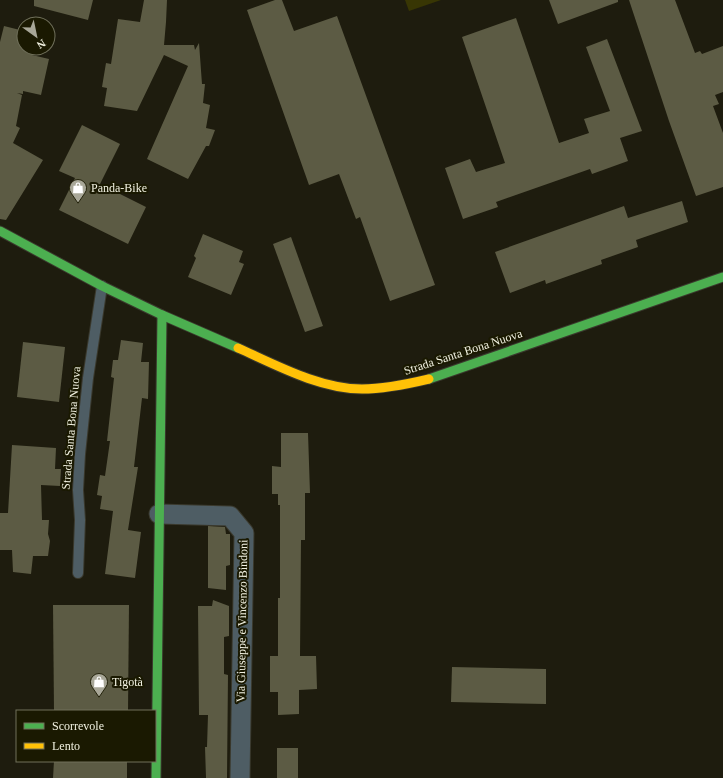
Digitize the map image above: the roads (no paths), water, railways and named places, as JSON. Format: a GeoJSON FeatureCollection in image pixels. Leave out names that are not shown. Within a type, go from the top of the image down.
{"type":"FeatureCollection","features":[{"type":"Feature","properties":{"kind":"street","name":"Strada Santa Bona Nuova"},"geometry":{"type":"LineString","coordinates":[[0,232],[102,286],[162,315],[307,378],[346,388],[380,388],[428,379],[723,278]]}},
{"type":"Feature","properties":{"kind":"street"},"geometry":{"type":"LineString","coordinates":[[156,778],[162,315]]}},
{"type":"Feature","properties":{"kind":"street","name":"Via Giuseppe e Vincenzo Bindoni"},"geometry":{"type":"LineString","coordinates":[[159,514],[230,516],[244,533],[240,778]]}},
{"type":"Feature","properties":{"kind":"lane","name":"Strada Santa Bona Nuova"},"geometry":{"type":"LineString","coordinates":[[78,573],[80,520],[78,490],[80,454],[88,378],[102,286]]}},
{"type":"Feature","properties":{"kind":"place","name":"Panda-Bike"},"geometry":{"type":"Point","coordinates":[78,203]}},
{"type":"Feature","properties":{"kind":"place","name":"Tigotà"},"geometry":{"type":"Point","coordinates":[99,697]}}]}
